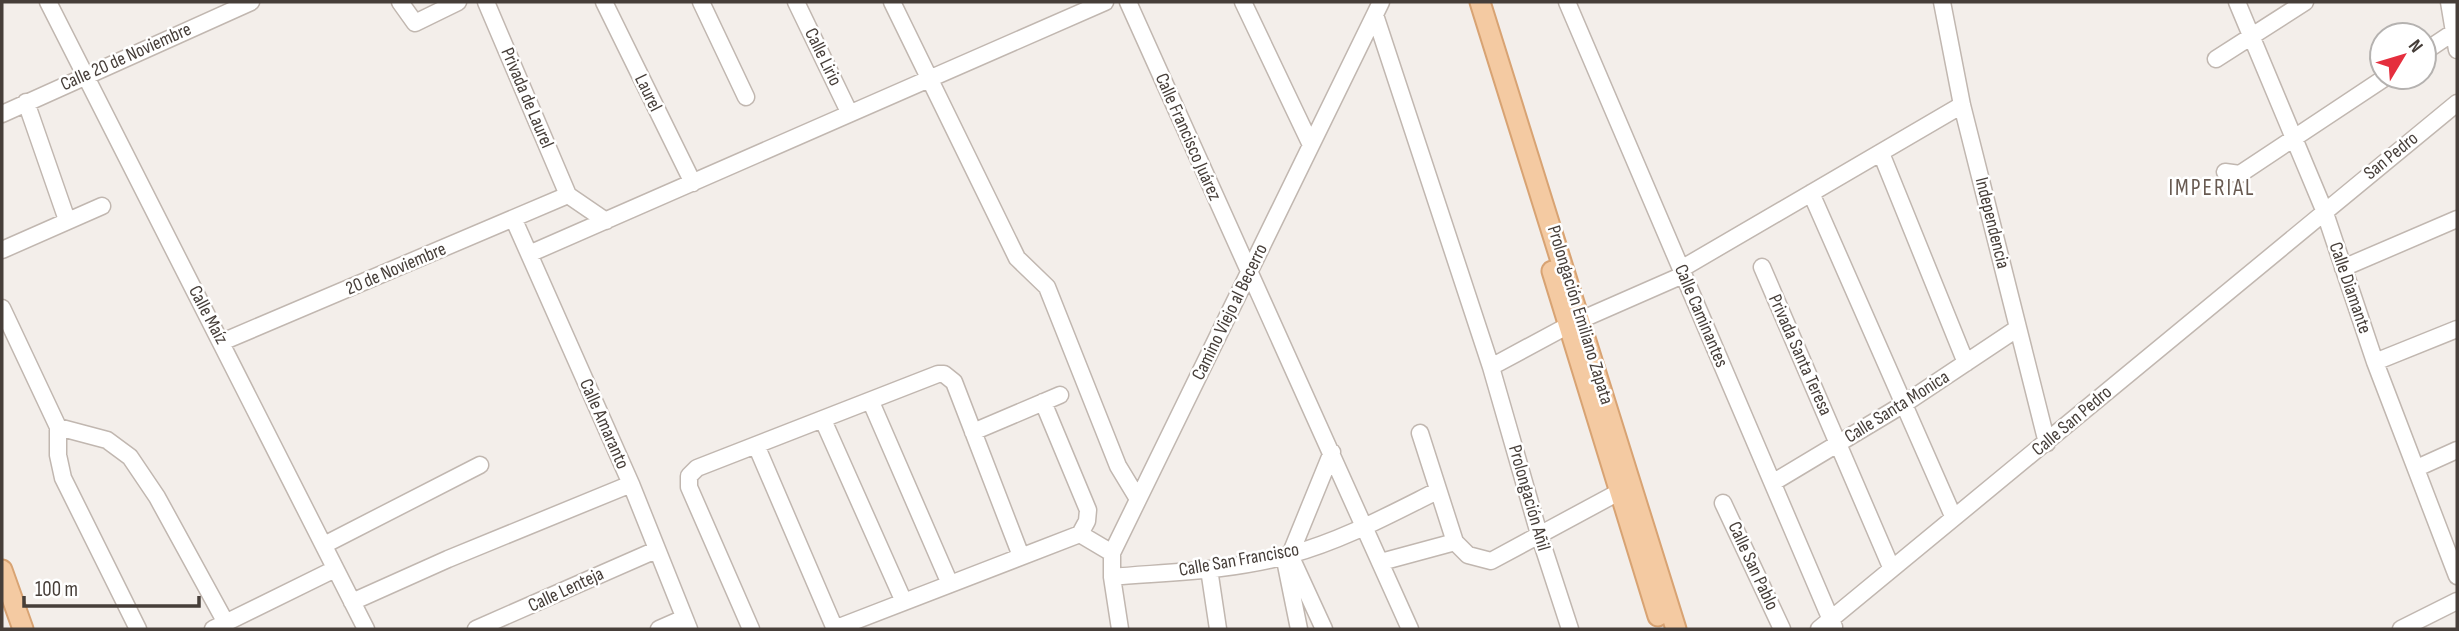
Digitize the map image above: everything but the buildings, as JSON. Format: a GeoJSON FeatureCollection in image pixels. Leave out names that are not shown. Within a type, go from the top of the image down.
{"type":"FeatureCollection","features":[{"type":"Feature","properties":{"kind":"main road","name":"Prolongación Emiliano Zapata"},"geometry":{"type":"LineString","coordinates":[[1470,2],[1575,323]]}},
{"type":"Feature","properties":{"kind":"main road","name":"Prolongación Emiliano Zapata"},"geometry":{"type":"LineString","coordinates":[[1480,2],[1626,488],[1676,629]]}},
{"type":"Feature","properties":{"kind":"main road","name":"Prolongación Emiliano Zapata"},"geometry":{"type":"LineString","coordinates":[[1626,488],[1662,629]]}},
{"type":"Feature","properties":{"kind":"main road"},"geometry":{"type":"LineString","coordinates":[[2,570],[23,629]]}},
{"type":"Feature","properties":{"kind":"street","name":"Calle Maíz"},"geometry":{"type":"LineString","coordinates":[[48,2],[366,629]]}},
{"type":"Feature","properties":{"kind":"street","name":"Calle 20 de Noviembre"},"geometry":{"type":"LineString","coordinates":[[2,114],[251,2]]}},
{"type":"Feature","properties":{"kind":"street"},"geometry":{"type":"LineString","coordinates":[[400,2],[406,15],[415,23],[458,2]]}},
{"type":"Feature","properties":{"kind":"street","name":"Privada de Laurel"},"geometry":{"type":"LineString","coordinates":[[485,2],[568,195]]}},
{"type":"Feature","properties":{"kind":"street","name":"Laurel"},"geometry":{"type":"LineString","coordinates":[[604,2],[693,183]]}},
{"type":"Feature","properties":{"kind":"street"},"geometry":{"type":"LineString","coordinates":[[701,2],[746,97]]}},
{"type":"Feature","properties":{"kind":"street","name":"Calle Lirio"},"geometry":{"type":"LineString","coordinates":[[796,2],[849,112]]}},
{"type":"Feature","properties":{"kind":"street"},"geometry":{"type":"LineString","coordinates":[[892,2],[1017,258],[1047,286],[1118,466],[1139,499]]}},
{"type":"Feature","properties":{"kind":"street"},"geometry":{"type":"LineString","coordinates":[[529,254],[1105,2]]}},
{"type":"Feature","properties":{"kind":"street","name":"Calle Francisco Juárez"},"geometry":{"type":"LineString","coordinates":[[1128,2],[1410,629]]}},
{"type":"Feature","properties":{"kind":"street"},"geometry":{"type":"LineString","coordinates":[[1243,2],[1311,145]]}},
{"type":"Feature","properties":{"kind":"street","name":"Calle Caminantes"},"geometry":{"type":"LineString","coordinates":[[1567,2],[1774,482],[1828,626]]}},
{"type":"Feature","properties":{"kind":"street","name":"Independencia"},"geometry":{"type":"LineString","coordinates":[[1942,2],[1962,105],[2047,443]]}},
{"type":"Feature","properties":{"kind":"street","name":"Calle Diamante"},"geometry":{"type":"LineString","coordinates":[[2236,2],[2324,210],[2375,362],[2457,576]]}},
{"type":"Feature","properties":{"kind":"street"},"geometry":{"type":"LineString","coordinates":[[2216,59],[2305,2]]}},
{"type":"Feature","properties":{"kind":"street"},"geometry":{"type":"LineString","coordinates":[[2449,2],[2457,50]]}},
{"type":"Feature","properties":{"kind":"street","name":"Camino Viejo al Becerro"},"geometry":{"type":"LineString","coordinates":[[1120,629],[1112,578],[1112,553],[1378,8]]}},
{"type":"Feature","properties":{"kind":"street","name":"Prolongación Añil"},"geometry":{"type":"LineString","coordinates":[[1378,8],[1492,367],[1539,534],[1570,629]]}},
{"type":"Feature","properties":{"kind":"street"},"geometry":{"type":"LineString","coordinates":[[2438,43],[2455,32]]}},
{"type":"Feature","properties":{"kind":"street"},"geometry":{"type":"LineString","coordinates":[[2225,172],[2240,174],[2368,89]]}},
{"type":"Feature","properties":{"kind":"street"},"geometry":{"type":"LineString","coordinates":[[26,102],[67,220]]}},
{"type":"Feature","properties":{"kind":"street","name":"San Pedro"},"geometry":{"type":"LineString","coordinates":[[2324,210],[2457,103]]}},
{"type":"Feature","properties":{"kind":"street"},"geometry":{"type":"LineString","coordinates":[[1492,367],[1575,323],[1682,272],[1962,105]]}},
{"type":"Feature","properties":{"kind":"street"},"geometry":{"type":"LineString","coordinates":[[1881,153],[1966,363]]}},
{"type":"Feature","properties":{"kind":"street"},"geometry":{"type":"LineString","coordinates":[[1811,194],[1953,516]]}},
{"type":"Feature","properties":{"kind":"street"},"geometry":{"type":"LineString","coordinates":[[568,195],[606,221]]}},
{"type":"Feature","properties":{"kind":"street","name":"20 de Noviembre"},"geometry":{"type":"LineString","coordinates":[[222,342],[568,195]]}},
{"type":"Feature","properties":{"kind":"street"},"geometry":{"type":"LineString","coordinates":[[2,250],[102,206]]}},
{"type":"Feature","properties":{"kind":"street","name":"Calle San Pedro"},"geometry":{"type":"LineString","coordinates":[[1828,626],[1891,567],[2047,443],[2324,210]]}},
{"type":"Feature","properties":{"kind":"street"},"geometry":{"type":"LineString","coordinates":[[2343,268],[2457,219]]}},
{"type":"Feature","properties":{"kind":"street","name":"Calle Amaranto"},"geometry":{"type":"LineString","coordinates":[[514,220],[631,484],[687,624]]}},
{"type":"Feature","properties":{"kind":"street","name":"Privada Santa Teresa"},"geometry":{"type":"LineString","coordinates":[[1762,267],[1891,567]]}},
{"type":"Feature","properties":{"kind":"street"},"geometry":{"type":"LineString","coordinates":[[2,308],[58,427],[58,455],[63,478],[138,629]]}},
{"type":"Feature","properties":{"kind":"street","name":"Calle Santa Monica"},"geometry":{"type":"LineString","coordinates":[[1774,482],[1904,404],[2018,328]]}},
{"type":"Feature","properties":{"kind":"street"},"geometry":{"type":"LineString","coordinates":[[2375,362],[2457,329]]}},
{"type":"Feature","properties":{"kind":"street"},"geometry":{"type":"LineString","coordinates":[[751,629],[689,487],[689,476],[697,468],[944,374],[954,382],[1021,556]]}},
{"type":"Feature","properties":{"kind":"street"},"geometry":{"type":"LineString","coordinates":[[973,432],[1060,395]]}},
{"type":"Feature","properties":{"kind":"street"},"geometry":{"type":"LineString","coordinates":[[871,402],[950,584]]}},
{"type":"Feature","properties":{"kind":"street"},"geometry":{"type":"LineString","coordinates":[[1043,402],[1088,510],[1080,534]]}},
{"type":"Feature","properties":{"kind":"street"},"geometry":{"type":"LineString","coordinates":[[823,420],[904,602]]}},
{"type":"Feature","properties":{"kind":"street"},"geometry":{"type":"LineString","coordinates":[[58,427],[107,440],[130,457],[157,498],[220,626],[335,569]]}},
{"type":"Feature","properties":{"kind":"street"},"geometry":{"type":"LineString","coordinates":[[1420,433],[1455,542],[1468,555],[1491,561],[1626,488]]}},
{"type":"Feature","properties":{"kind":"street"},"geometry":{"type":"LineString","coordinates":[[756,446],[834,629],[1080,534]]}},
{"type":"Feature","properties":{"kind":"street"},"geometry":{"type":"LineString","coordinates":[[2417,468],[2457,450]]}},
{"type":"Feature","properties":{"kind":"street"},"geometry":{"type":"LineString","coordinates":[[1287,555],[1321,623],[1299,628],[1287,555],[1332,453]]}},
{"type":"Feature","properties":{"kind":"street"},"geometry":{"type":"LineString","coordinates":[[324,545],[480,465]]}},
{"type":"Feature","properties":{"kind":"street"},"geometry":{"type":"LineString","coordinates":[[352,603],[448,559],[631,484]]}},
{"type":"Feature","properties":{"kind":"street","name":"Calle San Francisco"},"geometry":{"type":"LineString","coordinates":[[1112,578],[1209,569],[1287,555],[1366,527],[1437,491]]}},
{"type":"Feature","properties":{"kind":"street","name":"Calle San Pablo"},"geometry":{"type":"LineString","coordinates":[[1723,503],[1782,629]]}},
{"type":"Feature","properties":{"kind":"street"},"geometry":{"type":"LineString","coordinates":[[1080,534],[1112,553]]}},
{"type":"Feature","properties":{"kind":"street"},"geometry":{"type":"LineString","coordinates":[[1381,562],[1455,542]]}},
{"type":"Feature","properties":{"kind":"street","name":"Calle Lenteja"},"geometry":{"type":"LineString","coordinates":[[476,629],[656,550]]}},
{"type":"Feature","properties":{"kind":"street"},"geometry":{"type":"LineString","coordinates":[[1209,569],[1218,629]]}},
{"type":"Feature","properties":{"kind":"street"},"geometry":{"type":"LineString","coordinates":[[2401,629],[2457,601]]}},
{"type":"Feature","properties":{"kind":"street"},"geometry":{"type":"LineString","coordinates":[[659,629],[687,624]]}},
{"type":"Feature","properties":{"kind":"district","name":"IMPERIAL"},"geometry":{"type":"Point","coordinates":[2212,188]}}]}
